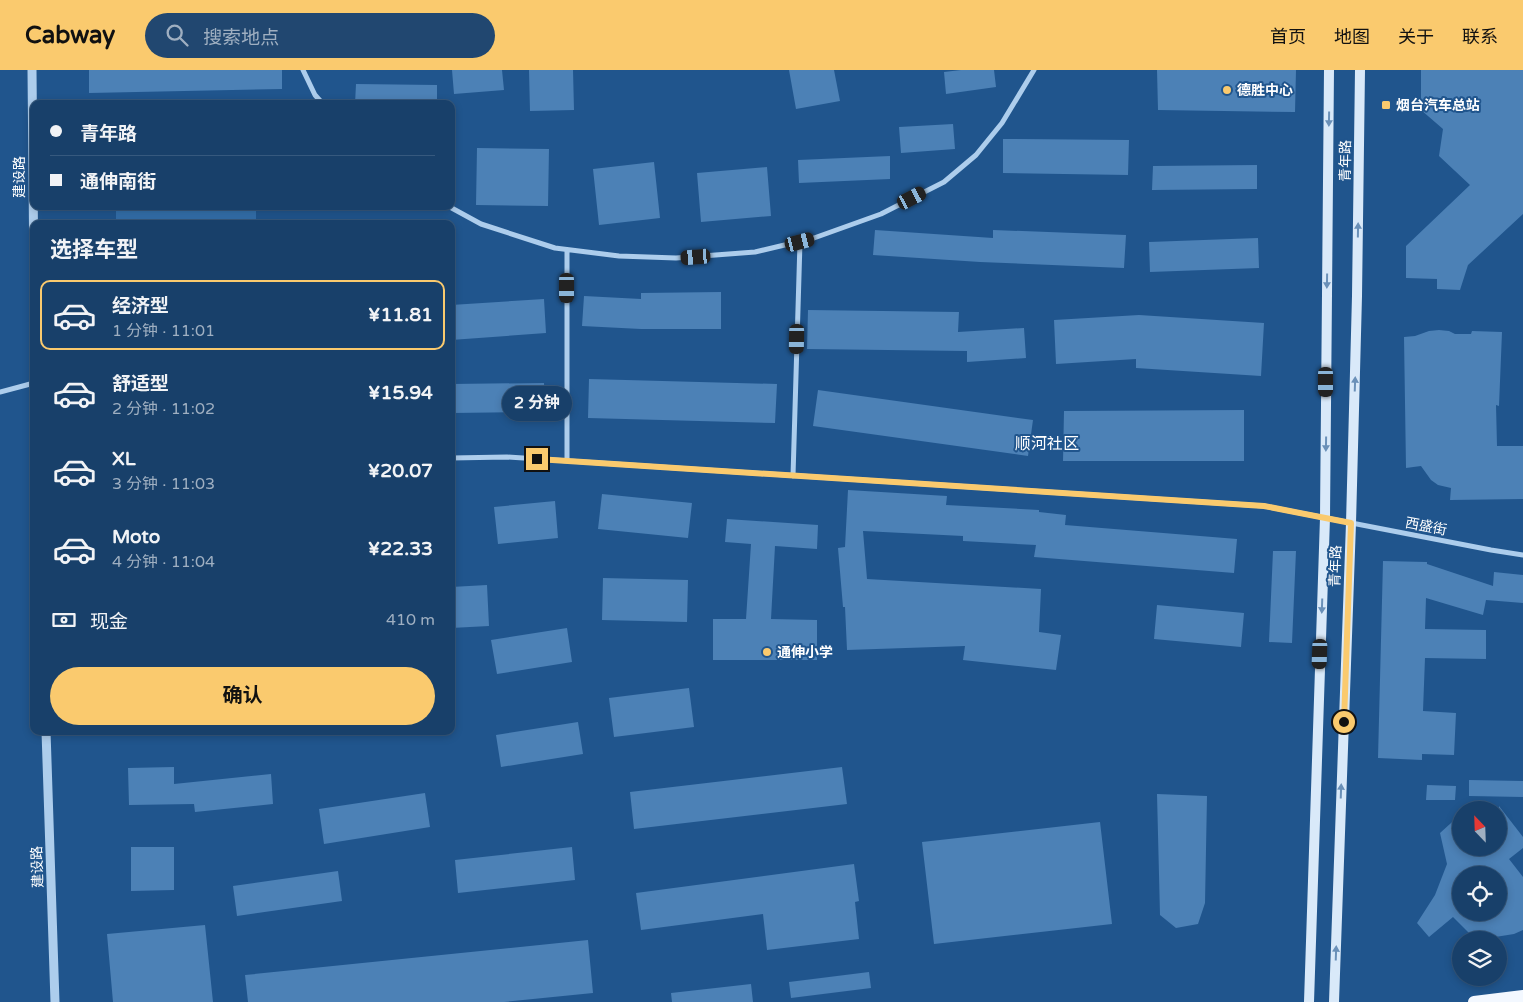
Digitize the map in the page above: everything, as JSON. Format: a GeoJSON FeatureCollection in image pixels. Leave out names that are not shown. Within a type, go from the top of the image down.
{"type":"FeatureCollection","features":[{"type":"Feature","properties":{"kind":"main road","name":"青年路"},"geometry":{"type":"LineString","coordinates":[[1309,1002],[1325,518],[1329,70]]}},
{"type":"Feature","properties":{"kind":"main road","name":"青年路"},"geometry":{"type":"LineString","coordinates":[[1334,1002],[1351,523],[1360,70]]}},
{"type":"Feature","properties":{"kind":"main road"},"geometry":{"type":"LineString","coordinates":[[1474,1002],[1523,996]]}},
{"type":"Feature","properties":{"kind":"street","name":"建设路"},"geometry":{"type":"LineString","coordinates":[[32,70],[32,100]]}},
{"type":"Feature","properties":{"kind":"street"},"geometry":{"type":"LineString","coordinates":[[303,70],[319,100]]}},
{"type":"Feature","properties":{"kind":"street"},"geometry":{"type":"LineString","coordinates":[[455,210],[481,224],[555,248],[619,256],[676,258],[755,252],[800,242],[881,214],[944,182],[976,155],[1002,122],[1034,70]]}},
{"type":"Feature","properties":{"kind":"street"},"geometry":{"type":"LineString","coordinates":[[793,476],[800,242]]}},
{"type":"Feature","properties":{"kind":"street"},"geometry":{"type":"LineString","coordinates":[[567,250],[567,461]]}},
{"type":"Feature","properties":{"kind":"street"},"geometry":{"type":"LineString","coordinates":[[0,392],[30,383]]}},
{"type":"Feature","properties":{"kind":"street","name":"西盛街"},"geometry":{"type":"LineString","coordinates":[[455,458],[507,457],[1264,506],[1523,555]]}},
{"type":"Feature","properties":{"kind":"street","name":"建设路"},"geometry":{"type":"LineString","coordinates":[[46,735],[55,1002]]}},
{"type":"Feature","properties":{"kind":"shaded area"},"geometry":{"type":"Polygon","coordinates":[[[116,210],[256,210],[256,220],[116,220],[116,210]]]}},
{"type":"Feature","properties":{"kind":"building"},"geometry":{"type":"Polygon","coordinates":[[[89,70],[282,70],[282,89],[89,93],[89,70]]]}},
{"type":"Feature","properties":{"kind":"building"},"geometry":{"type":"Polygon","coordinates":[[[452,70],[502,70],[504,90],[454,94],[452,70]]]}},
{"type":"Feature","properties":{"kind":"building"},"geometry":{"type":"Polygon","coordinates":[[[529,70],[573,70],[574,110],[530,111],[529,70]]]}},
{"type":"Feature","properties":{"kind":"building"},"geometry":{"type":"Polygon","coordinates":[[[789,70],[834,70],[840,101],[796,109],[789,70]]]}},
{"type":"Feature","properties":{"kind":"building"},"geometry":{"type":"Polygon","coordinates":[[[994,70],[996,87],[946,94],[944,72],[994,70]]]}},
{"type":"Feature","properties":{"kind":"building","name":"德胜中心"},"geometry":{"type":"Polygon","coordinates":[[[1157,70],[1296,70],[1295,112],[1158,110],[1157,70]]]}},
{"type":"Feature","properties":{"kind":"building"},"geometry":{"type":"Polygon","coordinates":[[[1421,70],[1523,70],[1523,214],[1468,265],[1460,290],[1437,289],[1437,279],[1406,278],[1406,246],[1470,185],[1439,156],[1443,129],[1421,110],[1421,70]]]}},
{"type":"Feature","properties":{"kind":"building"},"geometry":{"type":"Polygon","coordinates":[[[356,84],[437,85],[437,100],[355,100],[356,84]]]}},
{"type":"Feature","properties":{"kind":"building"},"geometry":{"type":"Polygon","coordinates":[[[953,124],[955,149],[901,153],[899,127],[953,124]]]}},
{"type":"Feature","properties":{"kind":"building"},"geometry":{"type":"Polygon","coordinates":[[[1003,139],[1129,140],[1128,175],[1003,173],[1003,139]]]}},
{"type":"Feature","properties":{"kind":"building"},"geometry":{"type":"Polygon","coordinates":[[[477,148],[549,149],[548,206],[476,205],[477,148]]]}},
{"type":"Feature","properties":{"kind":"building"},"geometry":{"type":"Polygon","coordinates":[[[890,156],[890,179],[799,183],[798,160],[890,156]]]}},
{"type":"Feature","properties":{"kind":"building"},"geometry":{"type":"Polygon","coordinates":[[[654,162],[660,218],[599,225],[593,169],[654,162]]]}},
{"type":"Feature","properties":{"kind":"building"},"geometry":{"type":"Polygon","coordinates":[[[1257,165],[1257,189],[1152,190],[1153,166],[1257,165]]]}},
{"type":"Feature","properties":{"kind":"building"},"geometry":{"type":"Polygon","coordinates":[[[767,167],[771,216],[701,222],[697,173],[767,167]]]}},
{"type":"Feature","properties":{"kind":"building"},"geometry":{"type":"Polygon","coordinates":[[[875,230],[993,238],[993,230],[1126,235],[1124,268],[873,255],[875,230]]]}},
{"type":"Feature","properties":{"kind":"building"},"geometry":{"type":"Polygon","coordinates":[[[1258,238],[1259,268],[1150,272],[1149,242],[1258,238]]]}},
{"type":"Feature","properties":{"kind":"building"},"geometry":{"type":"Polygon","coordinates":[[[721,292],[721,329],[641,329],[582,326],[584,296],[641,299],[641,293],[721,292]]]}},
{"type":"Feature","properties":{"kind":"building"},"geometry":{"type":"Polygon","coordinates":[[[544,299],[546,333],[455,340],[455,305],[544,299]]]}},
{"type":"Feature","properties":{"kind":"building"},"geometry":{"type":"Polygon","coordinates":[[[808,310],[959,312],[958,332],[1024,328],[1026,358],[967,362],[967,351],[807,349],[808,310]]]}},
{"type":"Feature","properties":{"kind":"building"},"geometry":{"type":"Polygon","coordinates":[[[1139,315],[1264,323],[1261,376],[1136,368],[1136,359],[1056,364],[1054,320],[1139,315]]]}},
{"type":"Feature","properties":{"kind":"building"},"geometry":{"type":"Polygon","coordinates":[[[1439,330],[1455,334],[1471,334],[1472,331],[1502,332],[1499,406],[1496,405],[1497,446],[1523,446],[1523,499],[1450,500],[1451,488],[1438,485],[1431,480],[1421,466],[1406,468],[1404,337],[1439,330]]]}},
{"type":"Feature","properties":{"kind":"building"},"geometry":{"type":"Polygon","coordinates":[[[589,379],[777,384],[775,423],[588,418],[589,379]]]}},
{"type":"Feature","properties":{"kind":"building"},"geometry":{"type":"Polygon","coordinates":[[[544,383],[545,412],[455,413],[455,384],[544,383]]]}},
{"type":"Feature","properties":{"kind":"building"},"geometry":{"type":"Polygon","coordinates":[[[818,390],[1033,420],[1028,456],[813,426],[818,390]]]}},
{"type":"Feature","properties":{"kind":"building"},"geometry":{"type":"Polygon","coordinates":[[[1244,410],[1244,461],[1063,461],[1064,411],[1244,410]]]}},
{"type":"Feature","properties":{"kind":"building"},"geometry":{"type":"Polygon","coordinates":[[[848,490],[947,496],[946,505],[1039,510],[1039,512],[1066,515],[1065,525],[1237,539],[1234,573],[1034,557],[1036,545],[963,541],[963,536],[863,531],[867,579],[1041,589],[1039,632],[1061,635],[1056,670],[963,660],[965,646],[847,650],[845,607],[843,607],[838,548],[845,547],[848,490]]]}},
{"type":"Feature","properties":{"kind":"building"},"geometry":{"type":"Polygon","coordinates":[[[602,494],[692,503],[688,538],[598,529],[602,494]]]}},
{"type":"Feature","properties":{"kind":"building"},"geometry":{"type":"Polygon","coordinates":[[[555,501],[558,538],[498,544],[494,507],[555,501]]]}},
{"type":"Feature","properties":{"kind":"building"},"geometry":{"type":"Polygon","coordinates":[[[727,519],[818,525],[817,549],[775,546],[771,619],[817,620],[817,660],[713,660],[713,619],[746,619],[751,544],[725,542],[727,519]]]}},
{"type":"Feature","properties":{"kind":"building"},"geometry":{"type":"Polygon","coordinates":[[[1273,551],[1296,551],[1292,643],[1269,642],[1273,551]]]}},
{"type":"Feature","properties":{"kind":"building"},"geometry":{"type":"Polygon","coordinates":[[[1383,561],[1427,562],[1427,564],[1493,586],[1494,572],[1523,575],[1523,603],[1486,600],[1483,615],[1426,598],[1425,629],[1486,630],[1486,659],[1425,658],[1423,711],[1456,713],[1454,755],[1422,754],[1422,760],[1378,758],[1383,561]]]}},
{"type":"Feature","properties":{"kind":"building"},"geometry":{"type":"Polygon","coordinates":[[[603,578],[688,580],[687,622],[602,620],[603,578]]]}},
{"type":"Feature","properties":{"kind":"building"},"geometry":{"type":"Polygon","coordinates":[[[487,585],[489,626],[455,628],[455,587],[487,585]]]}},
{"type":"Feature","properties":{"kind":"building"},"geometry":{"type":"Polygon","coordinates":[[[1157,605],[1244,613],[1241,647],[1154,639],[1157,605]]]}},
{"type":"Feature","properties":{"kind":"building"},"geometry":{"type":"Polygon","coordinates":[[[567,628],[572,662],[497,674],[491,640],[567,628]]]}},
{"type":"Feature","properties":{"kind":"building"},"geometry":{"type":"Polygon","coordinates":[[[689,688],[694,727],[614,737],[609,698],[689,688]]]}},
{"type":"Feature","properties":{"kind":"building"},"geometry":{"type":"Polygon","coordinates":[[[578,722],[583,754],[501,767],[496,735],[578,722]]]}},
{"type":"Feature","properties":{"kind":"building"},"geometry":{"type":"Polygon","coordinates":[[[174,767],[174,784],[271,774],[273,804],[195,812],[194,804],[129,805],[128,768],[174,767]]]}},
{"type":"Feature","properties":{"kind":"building"},"geometry":{"type":"Polygon","coordinates":[[[842,767],[847,804],[634,829],[630,792],[842,767]]]}},
{"type":"Feature","properties":{"kind":"building"},"geometry":{"type":"Polygon","coordinates":[[[1469,780],[1523,781],[1523,797],[1469,796],[1469,780]]]}},
{"type":"Feature","properties":{"kind":"building"},"geometry":{"type":"Polygon","coordinates":[[[1427,785],[1456,786],[1455,800],[1426,800],[1427,785]]]}},
{"type":"Feature","properties":{"kind":"building"},"geometry":{"type":"Polygon","coordinates":[[[425,793],[430,827],[324,844],[319,809],[425,793]]]}},
{"type":"Feature","properties":{"kind":"building"},"geometry":{"type":"Polygon","coordinates":[[[1157,794],[1207,796],[1205,903],[1198,924],[1176,928],[1160,915],[1157,794]]]}},
{"type":"Feature","properties":{"kind":"building"},"geometry":{"type":"Polygon","coordinates":[[[1508,818],[1523,837],[1523,848],[1509,859],[1523,877],[1523,930],[1507,935],[1507,931],[1467,931],[1457,921],[1507,921],[1507,866],[1452,866],[1452,918],[1429,937],[1417,923],[1435,895],[1447,864],[1440,833],[1452,822],[1452,856],[1508,856],[1508,818]]]}},
{"type":"Feature","properties":{"kind":"building"},"geometry":{"type":"Polygon","coordinates":[[[1100,822],[1112,924],[934,944],[922,842],[1100,822]]]}},
{"type":"Feature","properties":{"kind":"building"},"geometry":{"type":"Polygon","coordinates":[[[131,847],[174,847],[174,890],[131,891],[131,847]]]}},
{"type":"Feature","properties":{"kind":"building"},"geometry":{"type":"Polygon","coordinates":[[[572,847],[575,880],[458,893],[455,860],[572,847]]]}},
{"type":"Feature","properties":{"kind":"building"},"geometry":{"type":"Polygon","coordinates":[[[854,864],[859,901],[855,902],[859,939],[767,950],[763,914],[641,930],[636,893],[854,864]]]}},
{"type":"Feature","properties":{"kind":"building"},"geometry":{"type":"Polygon","coordinates":[[[338,871],[342,901],[237,916],[233,886],[338,871]]]}},
{"type":"Feature","properties":{"kind":"building"},"geometry":{"type":"Polygon","coordinates":[[[205,925],[213,1002],[113,1002],[107,934],[205,925]]]}},
{"type":"Feature","properties":{"kind":"building"},"geometry":{"type":"Polygon","coordinates":[[[588,940],[593,993],[504,1002],[248,1002],[245,975],[588,940]]]}},
{"type":"Feature","properties":{"kind":"building"},"geometry":{"type":"Polygon","coordinates":[[[869,972],[871,988],[791,998],[789,982],[869,972]]]}},
{"type":"Feature","properties":{"kind":"building"},"geometry":{"type":"Polygon","coordinates":[[[751,984],[753,1002],[672,1002],[671,993],[751,984]]]}},
{"type":"Feature","properties":{"kind":"place","name":"德胜中心"},"geometry":{"type":"Point","coordinates":[1227,90]}},
{"type":"Feature","properties":{"kind":"place","name":"烟台汽车总站"},"geometry":{"type":"Point","coordinates":[1386,105]}},
{"type":"Feature","properties":{"kind":"place","name":"通伸小学"},"geometry":{"type":"Point","coordinates":[767,652]}},
{"type":"Feature","properties":{"kind":"district","name":"顺河社区"},"geometry":{"type":"Point","coordinates":[1047,443]}},
{"type":"Feature","properties":{"kind":"route"},"geometry":{"type":"LineString","coordinates":[[537,459],[962,488],[1264,506],[1351,523],[1344,722]]}}]}
